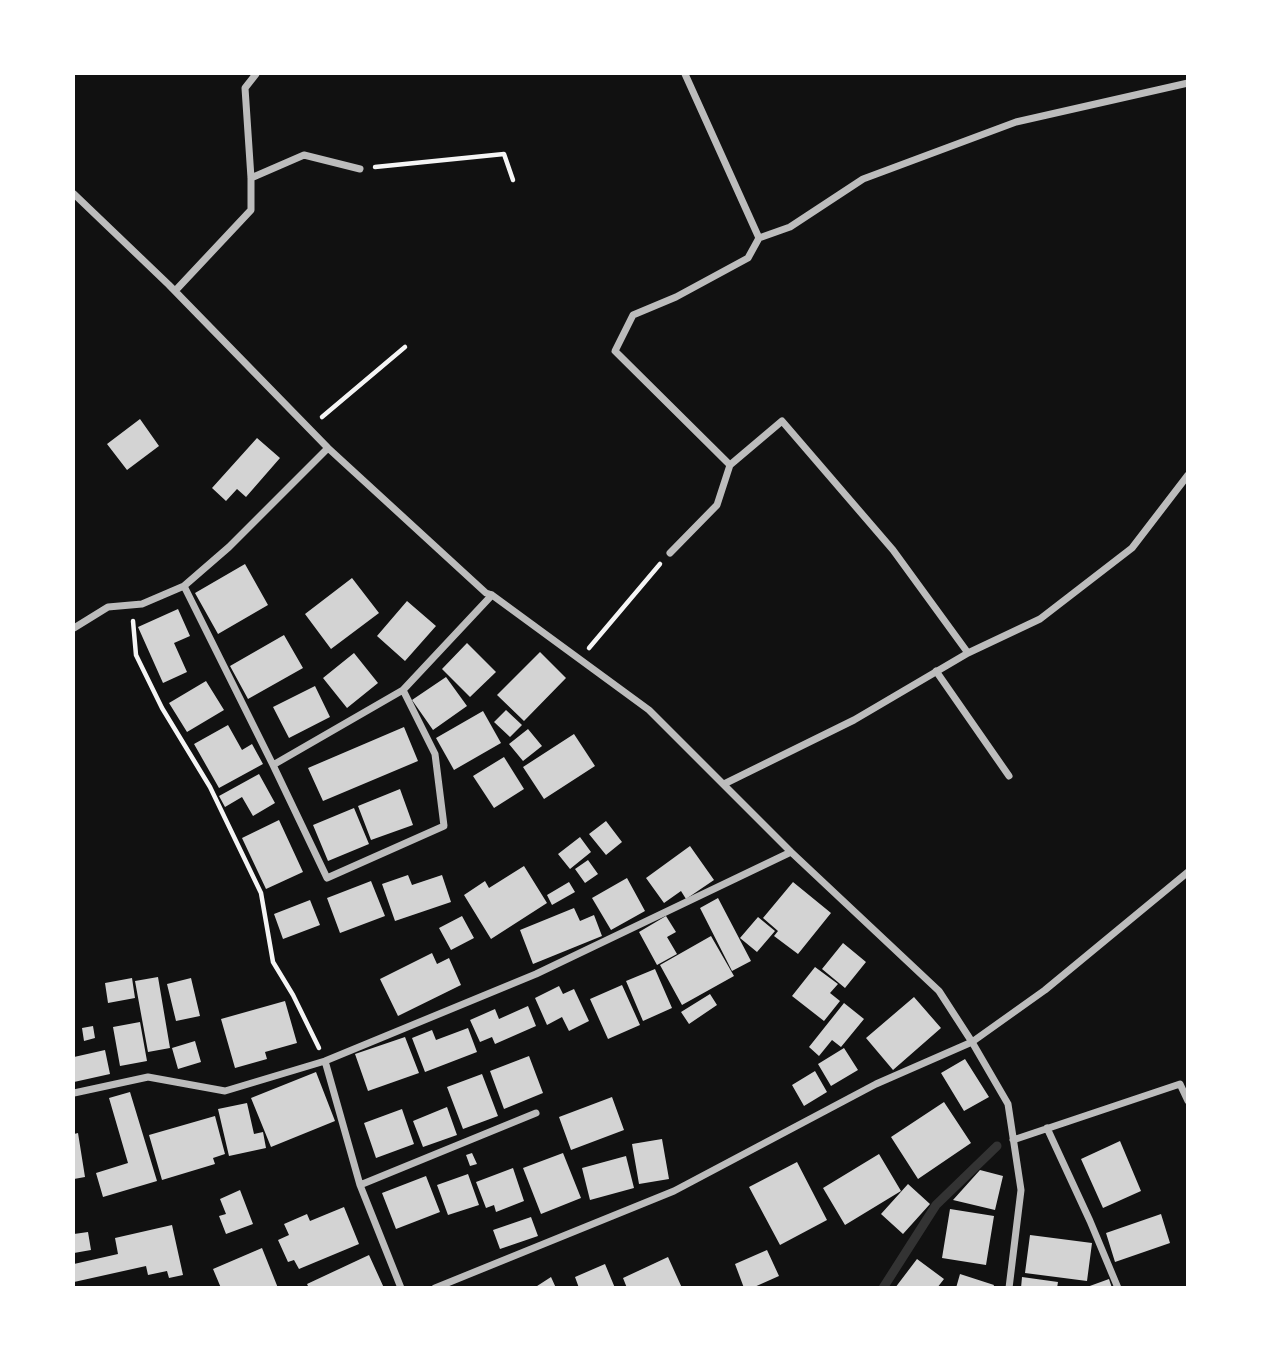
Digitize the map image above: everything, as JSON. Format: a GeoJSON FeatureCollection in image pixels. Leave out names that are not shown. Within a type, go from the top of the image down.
{"type":"FeatureCollection","features":[{"type":"Feature","properties":{"kind":"street"},"geometry":{"type":"LineString","coordinates":[[175,291],[251,210],[245,88],[256,74]]}},
{"type":"Feature","properties":{"kind":"street"},"geometry":{"type":"LineString","coordinates":[[685,74],[759,237]]}},
{"type":"Feature","properties":{"kind":"street"},"geometry":{"type":"LineString","coordinates":[[730,465],[615,351],[634,316],[676,297],[748,258],[759,237],[790,227],[863,179],[1016,122],[1188,83]]}},
{"type":"Feature","properties":{"kind":"street"},"geometry":{"type":"LineString","coordinates":[[251,178],[304,155],[360,169]]}},
{"type":"Feature","properties":{"kind":"street"},"geometry":{"type":"LineString","coordinates":[[74,194],[175,291],[328,448],[486,593],[649,710],[791,852],[939,991],[1008,1104],[1021,1190],[1009,1287]]}},
{"type":"Feature","properties":{"kind":"street"},"geometry":{"type":"LineString","coordinates":[[670,553],[717,505],[730,465],[782,421],[893,550],[968,653]]}},
{"type":"Feature","properties":{"kind":"street"},"geometry":{"type":"LineString","coordinates":[[74,628],[108,607],[142,604],[184,586],[229,547],[328,448]]}},
{"type":"Feature","properties":{"kind":"street"},"geometry":{"type":"LineString","coordinates":[[724,783],[854,720],[968,653],[1040,620],[1132,548],[1188,475]]}},
{"type":"Feature","properties":{"kind":"street"},"geometry":{"type":"LineString","coordinates":[[184,586],[327,878],[444,826],[435,754],[403,690]]}},
{"type":"Feature","properties":{"kind":"street"},"geometry":{"type":"LineString","coordinates":[[273,765],[403,690],[492,595]]}},
{"type":"Feature","properties":{"kind":"street"},"geometry":{"type":"LineString","coordinates":[[936,671],[1009,776]]}},
{"type":"Feature","properties":{"kind":"street"},"geometry":{"type":"LineString","coordinates":[[74,1093],[148,1077],[225,1091],[325,1061],[536,974],[791,852]]}},
{"type":"Feature","properties":{"kind":"street"},"geometry":{"type":"LineString","coordinates":[[435,1287],[674,1191],[876,1084],[972,1042],[1045,990],[1188,872]]}},
{"type":"Feature","properties":{"kind":"street"},"geometry":{"type":"LineString","coordinates":[[325,1061],[360,1185],[401,1287]]}},
{"type":"Feature","properties":{"kind":"street"},"geometry":{"type":"LineString","coordinates":[[1013,1140],[1180,1084],[1188,1101]]}},
{"type":"Feature","properties":{"kind":"street"},"geometry":{"type":"LineString","coordinates":[[360,1185],[536,1114]]}},
{"type":"Feature","properties":{"kind":"street"},"geometry":{"type":"LineString","coordinates":[[1047,1128],[1118,1287]]}},
{"type":"Feature","properties":{"kind":"path"},"geometry":{"type":"LineString","coordinates":[[360,169],[504,154],[513,180]]}},
{"type":"Feature","properties":{"kind":"path"},"geometry":{"type":"LineString","coordinates":[[308,429],[405,347]]}},
{"type":"Feature","properties":{"kind":"path"},"geometry":{"type":"LineString","coordinates":[[580,659],[670,553]]}},
{"type":"Feature","properties":{"kind":"path"},"geometry":{"type":"LineString","coordinates":[[132,605],[135,655],[162,708],[210,787],[261,893],[273,962],[293,995],[325,1061]]}},
{"type":"Feature","properties":{"kind":"building"},"geometry":{"type":"Polygon","coordinates":[[[140,419],[159,446],[127,470],[107,444],[140,419]]]}},
{"type":"Feature","properties":{"kind":"building"},"geometry":{"type":"Polygon","coordinates":[[[257,438],[280,458],[246,497],[237,489],[226,501],[212,488],[257,438]]]}},
{"type":"Feature","properties":{"kind":"building"},"geometry":{"type":"Polygon","coordinates":[[[245,564],[268,605],[218,634],[195,593],[245,564]]]}},
{"type":"Feature","properties":{"kind":"building"},"geometry":{"type":"Polygon","coordinates":[[[352,578],[379,613],[331,649],[305,614],[352,578]]]}},
{"type":"Feature","properties":{"kind":"building"},"geometry":{"type":"Polygon","coordinates":[[[407,601],[436,626],[405,661],[377,636],[407,601]]]}},
{"type":"Feature","properties":{"kind":"building"},"geometry":{"type":"Polygon","coordinates":[[[178,609],[190,636],[174,643],[187,672],[163,683],[138,627],[178,609]]]}},
{"type":"Feature","properties":{"kind":"building"},"geometry":{"type":"Polygon","coordinates":[[[284,635],[303,668],[248,699],[230,666],[284,635]]]}},
{"type":"Feature","properties":{"kind":"building"},"geometry":{"type":"Polygon","coordinates":[[[467,643],[496,672],[470,697],[442,669],[467,643]]]}},
{"type":"Feature","properties":{"kind":"building"},"geometry":{"type":"Polygon","coordinates":[[[540,652],[566,678],[524,721],[497,695],[540,652]]]}},
{"type":"Feature","properties":{"kind":"building"},"geometry":{"type":"Polygon","coordinates":[[[354,653],[378,683],[347,708],[323,678],[354,653]]]}},
{"type":"Feature","properties":{"kind":"building"},"geometry":{"type":"Polygon","coordinates":[[[446,677],[467,706],[433,730],[412,700],[446,677]]]}},
{"type":"Feature","properties":{"kind":"building"},"geometry":{"type":"Polygon","coordinates":[[[206,681],[224,710],[187,732],[169,703],[206,681]]]}},
{"type":"Feature","properties":{"kind":"building"},"geometry":{"type":"Polygon","coordinates":[[[315,686],[330,717],[289,738],[273,707],[315,686]]]}},
{"type":"Feature","properties":{"kind":"building"},"geometry":{"type":"Polygon","coordinates":[[[506,710],[522,725],[510,737],[494,722],[506,710]]]}},
{"type":"Feature","properties":{"kind":"building"},"geometry":{"type":"Polygon","coordinates":[[[483,711],[501,743],[454,770],[436,738],[483,711]]]}},
{"type":"Feature","properties":{"kind":"building"},"geometry":{"type":"Polygon","coordinates":[[[228,725],[242,750],[252,744],[263,764],[219,788],[194,744],[228,725]]]}},
{"type":"Feature","properties":{"kind":"building"},"geometry":{"type":"Polygon","coordinates":[[[404,727],[418,761],[323,801],[308,768],[404,727]]]}},
{"type":"Feature","properties":{"kind":"building"},"geometry":{"type":"Polygon","coordinates":[[[528,729],[542,746],[523,761],[509,744],[528,729]]]}},
{"type":"Feature","properties":{"kind":"building"},"geometry":{"type":"Polygon","coordinates":[[[574,734],[595,766],[544,799],[523,767],[574,734]]]}},
{"type":"Feature","properties":{"kind":"building"},"geometry":{"type":"Polygon","coordinates":[[[504,757],[524,789],[494,808],[473,776],[504,757]]]}},
{"type":"Feature","properties":{"kind":"building"},"geometry":{"type":"Polygon","coordinates":[[[259,774],[275,803],[253,816],[242,797],[225,807],[219,796],[259,774]]]}},
{"type":"Feature","properties":{"kind":"building"},"geometry":{"type":"Polygon","coordinates":[[[400,789],[413,825],[371,840],[358,806],[400,789]]]}},
{"type":"Feature","properties":{"kind":"building"},"geometry":{"type":"Polygon","coordinates":[[[354,808],[369,844],[328,861],[313,825],[354,808]]]}},
{"type":"Feature","properties":{"kind":"building"},"geometry":{"type":"Polygon","coordinates":[[[279,820],[303,872],[266,889],[242,838],[279,820]]]}},
{"type":"Feature","properties":{"kind":"building"},"geometry":{"type":"Polygon","coordinates":[[[606,821],[622,842],[606,855],[589,834],[606,821]]]}},
{"type":"Feature","properties":{"kind":"building"},"geometry":{"type":"Polygon","coordinates":[[[580,837],[591,852],[570,869],[558,854],[580,837]]]}},
{"type":"Feature","properties":{"kind":"building"},"geometry":{"type":"Polygon","coordinates":[[[690,846],[714,880],[686,899],[681,891],[664,903],[646,878],[690,846]]]}},
{"type":"Feature","properties":{"kind":"building"},"geometry":{"type":"Polygon","coordinates":[[[588,860],[598,874],[585,883],[575,869],[588,860]]]}},
{"type":"Feature","properties":{"kind":"building"},"geometry":{"type":"Polygon","coordinates":[[[524,866],[547,903],[491,939],[464,895],[485,881],[489,888],[524,866]]]}},
{"type":"Feature","properties":{"kind":"building"},"geometry":{"type":"Polygon","coordinates":[[[408,875],[412,885],[442,875],[451,902],[395,921],[382,884],[408,875]]]}},
{"type":"Feature","properties":{"kind":"building"},"geometry":{"type":"Polygon","coordinates":[[[627,878],[645,911],[611,930],[592,898],[627,878]]]}},
{"type":"Feature","properties":{"kind":"building"},"geometry":{"type":"Polygon","coordinates":[[[371,881],[385,916],[340,933],[327,898],[371,881]]]}},
{"type":"Feature","properties":{"kind":"building"},"geometry":{"type":"Polygon","coordinates":[[[569,882],[575,892],[552,905],[547,895],[569,882]]]}},
{"type":"Feature","properties":{"kind":"building"},"geometry":{"type":"Polygon","coordinates":[[[793,882],[831,913],[798,954],[774,936],[778,931],[763,918],[793,882]]]}},
{"type":"Feature","properties":{"kind":"building"},"geometry":{"type":"Polygon","coordinates":[[[718,898],[751,961],[732,971],[700,908],[718,898]]]}},
{"type":"Feature","properties":{"kind":"building"},"geometry":{"type":"Polygon","coordinates":[[[310,900],[320,925],[283,939],[274,914],[310,900]]]}},
{"type":"Feature","properties":{"kind":"building"},"geometry":{"type":"Polygon","coordinates":[[[574,908],[580,921],[594,915],[602,936],[533,964],[520,930],[574,908]]]}},
{"type":"Feature","properties":{"kind":"building"},"geometry":{"type":"Polygon","coordinates":[[[462,916],[474,938],[451,950],[439,928],[462,916]]]}},
{"type":"Feature","properties":{"kind":"building"},"geometry":{"type":"Polygon","coordinates":[[[666,916],[676,932],[667,937],[677,954],[657,965],[639,932],[666,916]]]}},
{"type":"Feature","properties":{"kind":"building"},"geometry":{"type":"Polygon","coordinates":[[[758,917],[775,931],[757,952],[740,938],[758,917]]]}},
{"type":"Feature","properties":{"kind":"building"},"geometry":{"type":"Polygon","coordinates":[[[711,936],[734,976],[682,1005],[660,965],[711,936]]]}},
{"type":"Feature","properties":{"kind":"building"},"geometry":{"type":"Polygon","coordinates":[[[843,943],[866,962],[845,988],[822,969],[843,943]]]}},
{"type":"Feature","properties":{"kind":"building"},"geometry":{"type":"Polygon","coordinates":[[[432,953],[437,964],[449,958],[461,985],[398,1016],[380,979],[432,953]]]}},
{"type":"Feature","properties":{"kind":"building"},"geometry":{"type":"Polygon","coordinates":[[[815,967],[838,984],[830,993],[840,1001],[824,1021],[792,996],[815,967]]]}},
{"type":"Feature","properties":{"kind":"building"},"geometry":{"type":"Polygon","coordinates":[[[655,969],[672,1008],[643,1021],[626,981],[655,969]]]}},
{"type":"Feature","properties":{"kind":"building"},"geometry":{"type":"Polygon","coordinates":[[[158,977],[170,1048],[148,1052],[135,981],[158,977]]]}},
{"type":"Feature","properties":{"kind":"building"},"geometry":{"type":"Polygon","coordinates":[[[132,978],[135,998],[108,1003],[105,983],[132,978]]]}},
{"type":"Feature","properties":{"kind":"building"},"geometry":{"type":"Polygon","coordinates":[[[191,978],[200,1016],[176,1021],[167,984],[191,978]]]}},
{"type":"Feature","properties":{"kind":"building"},"geometry":{"type":"Polygon","coordinates":[[[622,985],[640,1025],[608,1039],[590,999],[622,985]]]}},
{"type":"Feature","properties":{"kind":"building"},"geometry":{"type":"Polygon","coordinates":[[[559,986],[563,994],[574,989],[589,1021],[569,1031],[562,1017],[547,1025],[535,998],[559,986]]]}},
{"type":"Feature","properties":{"kind":"building"},"geometry":{"type":"Polygon","coordinates":[[[710,994],[717,1005],[689,1024],[681,1012],[710,994]]]}},
{"type":"Feature","properties":{"kind":"building"},"geometry":{"type":"Polygon","coordinates":[[[914,997],[941,1028],[893,1070],[866,1038],[914,997]]]}},
{"type":"Feature","properties":{"kind":"building"},"geometry":{"type":"Polygon","coordinates":[[[285,1001],[297,1043],[265,1052],[267,1059],[235,1068],[221,1019],[285,1001]]]}},
{"type":"Feature","properties":{"kind":"building"},"geometry":{"type":"Polygon","coordinates":[[[844,1003],[864,1019],[841,1047],[832,1040],[819,1056],[809,1047],[844,1003]]]}},
{"type":"Feature","properties":{"kind":"building"},"geometry":{"type":"Polygon","coordinates":[[[528,1006],[536,1026],[495,1044],[492,1037],[480,1042],[470,1020],[495,1009],[499,1019],[528,1006]]]}},
{"type":"Feature","properties":{"kind":"building"},"geometry":{"type":"Polygon","coordinates":[[[140,1022],[147,1061],[120,1066],[113,1027],[140,1022]]]}},
{"type":"Feature","properties":{"kind":"building"},"geometry":{"type":"Polygon","coordinates":[[[93,1026],[95,1038],[84,1041],[82,1028],[93,1026]]]}},
{"type":"Feature","properties":{"kind":"building"},"geometry":{"type":"Polygon","coordinates":[[[468,1028],[477,1052],[425,1072],[412,1038],[432,1030],[436,1040],[468,1028]]]}},
{"type":"Feature","properties":{"kind":"building"},"geometry":{"type":"Polygon","coordinates":[[[405,1037],[419,1073],[368,1091],[355,1054],[405,1037]]]}},
{"type":"Feature","properties":{"kind":"building"},"geometry":{"type":"Polygon","coordinates":[[[195,1041],[201,1062],[178,1069],[172,1048],[195,1041]]]}},
{"type":"Feature","properties":{"kind":"building"},"geometry":{"type":"Polygon","coordinates":[[[844,1048],[858,1070],[831,1086],[818,1064],[844,1048]]]}},
{"type":"Feature","properties":{"kind":"building"},"geometry":{"type":"Polygon","coordinates":[[[105,1050],[110,1074],[74,1082],[74,1057],[105,1050]]]}},
{"type":"Feature","properties":{"kind":"building"},"geometry":{"type":"Polygon","coordinates":[[[529,1056],[543,1093],[504,1109],[490,1071],[529,1056]]]}},
{"type":"Feature","properties":{"kind":"building"},"geometry":{"type":"Polygon","coordinates":[[[965,1059],[989,1097],[964,1111],[941,1073],[965,1059]]]}},
{"type":"Feature","properties":{"kind":"building"},"geometry":{"type":"Polygon","coordinates":[[[815,1071],[827,1092],[804,1106],[792,1085],[815,1071]]]}},
{"type":"Feature","properties":{"kind":"building"},"geometry":{"type":"Polygon","coordinates":[[[316,1072],[335,1121],[271,1147],[251,1098],[316,1072]]]}},
{"type":"Feature","properties":{"kind":"building"},"geometry":{"type":"Polygon","coordinates":[[[482,1074],[498,1116],[463,1129],[447,1087],[482,1074]]]}},
{"type":"Feature","properties":{"kind":"building"},"geometry":{"type":"Polygon","coordinates":[[[130,1092],[157,1181],[103,1197],[96,1173],[128,1163],[109,1098],[130,1092]]]}},
{"type":"Feature","properties":{"kind":"building"},"geometry":{"type":"Polygon","coordinates":[[[612,1097],[624,1130],[571,1150],[559,1117],[612,1097]]]}},
{"type":"Feature","properties":{"kind":"building"},"geometry":{"type":"Polygon","coordinates":[[[944,1102],[971,1143],[918,1179],[891,1137],[944,1102]]]}},
{"type":"Feature","properties":{"kind":"building"},"geometry":{"type":"Polygon","coordinates":[[[247,1103],[254,1134],[263,1132],[266,1148],[229,1156],[218,1109],[247,1103]]]}},
{"type":"Feature","properties":{"kind":"building"},"geometry":{"type":"Polygon","coordinates":[[[447,1107],[457,1135],[423,1147],[413,1121],[447,1107]]]}},
{"type":"Feature","properties":{"kind":"building"},"geometry":{"type":"Polygon","coordinates":[[[402,1109],[414,1144],[376,1158],[364,1123],[402,1109]]]}},
{"type":"Feature","properties":{"kind":"building"},"geometry":{"type":"Polygon","coordinates":[[[215,1116],[225,1154],[213,1158],[215,1164],[162,1180],[149,1135],[215,1116]]]}},
{"type":"Feature","properties":{"kind":"building"},"geometry":{"type":"Polygon","coordinates":[[[78,1133],[85,1177],[74,1179],[74,1134],[78,1133]]]}},
{"type":"Feature","properties":{"kind":"building"},"geometry":{"type":"Polygon","coordinates":[[[662,1139],[669,1179],[639,1184],[632,1144],[662,1139]]]}},
{"type":"Feature","properties":{"kind":"building"},"geometry":{"type":"Polygon","coordinates":[[[1120,1141],[1141,1191],[1103,1208],[1081,1159],[1120,1141]]]}},
{"type":"Feature","properties":{"kind":"building"},"geometry":{"type":"Polygon","coordinates":[[[472,1153],[477,1164],[470,1166],[466,1155],[472,1153]]]}},
{"type":"Feature","properties":{"kind":"building"},"geometry":{"type":"Polygon","coordinates":[[[563,1153],[581,1198],[541,1214],[523,1168],[563,1153]]]}},
{"type":"Feature","properties":{"kind":"building"},"geometry":{"type":"Polygon","coordinates":[[[879,1154],[901,1191],[845,1225],[823,1188],[879,1154]]]}},
{"type":"Feature","properties":{"kind":"building"},"geometry":{"type":"Polygon","coordinates":[[[626,1156],[634,1188],[590,1200],[582,1168],[626,1156]]]}},
{"type":"Feature","properties":{"kind":"building"},"geometry":{"type":"Polygon","coordinates":[[[797,1162],[827,1220],[780,1245],[749,1187],[797,1162]]]}},
{"type":"Feature","properties":{"kind":"building"},"geometry":{"type":"Polygon","coordinates":[[[513,1168],[524,1201],[496,1212],[494,1205],[486,1208],[476,1182],[513,1168]]]}},
{"type":"Feature","properties":{"kind":"building"},"geometry":{"type":"Polygon","coordinates":[[[980,1170],[1003,1176],[995,1210],[953,1200],[980,1170]]]}},
{"type":"Feature","properties":{"kind":"building"},"geometry":{"type":"Polygon","coordinates":[[[468,1174],[479,1205],[448,1215],[437,1185],[468,1174]]]}},
{"type":"Feature","properties":{"kind":"building"},"geometry":{"type":"Polygon","coordinates":[[[426,1176],[440,1212],[396,1229],[382,1193],[426,1176]]]}},
{"type":"Feature","properties":{"kind":"building"},"geometry":{"type":"Polygon","coordinates":[[[908,1184],[930,1204],[903,1234],[881,1214],[908,1184]]]}},
{"type":"Feature","properties":{"kind":"building"},"geometry":{"type":"Polygon","coordinates":[[[240,1190],[253,1224],[226,1234],[219,1216],[226,1214],[220,1199],[240,1190]]]}},
{"type":"Feature","properties":{"kind":"building"},"geometry":{"type":"Polygon","coordinates":[[[344,1207],[359,1244],[299,1269],[294,1260],[288,1262],[278,1240],[289,1235],[284,1224],[307,1214],[310,1221],[344,1207]]]}},
{"type":"Feature","properties":{"kind":"building"},"geometry":{"type":"Polygon","coordinates":[[[950,1209],[994,1216],[986,1265],[942,1258],[950,1209]]]}},
{"type":"Feature","properties":{"kind":"building"},"geometry":{"type":"Polygon","coordinates":[[[1161,1214],[1170,1243],[1115,1262],[1106,1233],[1161,1214]]]}},
{"type":"Feature","properties":{"kind":"building"},"geometry":{"type":"Polygon","coordinates":[[[531,1217],[538,1236],[500,1249],[493,1230],[531,1217]]]}},
{"type":"Feature","properties":{"kind":"building"},"geometry":{"type":"Polygon","coordinates":[[[172,1225],[183,1275],[169,1278],[167,1271],[148,1275],[146,1266],[74,1282],[74,1264],[118,1254],[115,1238],[172,1225]]]}},
{"type":"Feature","properties":{"kind":"building"},"geometry":{"type":"Polygon","coordinates":[[[88,1232],[91,1250],[74,1253],[74,1234],[88,1232]]]}},
{"type":"Feature","properties":{"kind":"building"},"geometry":{"type":"Polygon","coordinates":[[[1030,1235],[1092,1243],[1087,1281],[1025,1273],[1030,1235]]]}},
{"type":"Feature","properties":{"kind":"building"},"geometry":{"type":"Polygon","coordinates":[[[262,1248],[278,1288],[221,1288],[213,1269],[262,1248]]]}},
{"type":"Feature","properties":{"kind":"building"},"geometry":{"type":"Polygon","coordinates":[[[767,1250],[779,1276],[752,1288],[744,1288],[735,1264],[767,1250]]]}},
{"type":"Feature","properties":{"kind":"building"},"geometry":{"type":"Polygon","coordinates":[[[369,1255],[384,1288],[309,1288],[307,1284],[369,1255]]]}},
{"type":"Feature","properties":{"kind":"building"},"geometry":{"type":"Polygon","coordinates":[[[668,1257],[682,1288],[627,1288],[623,1278],[668,1257]]]}},
{"type":"Feature","properties":{"kind":"building"},"geometry":{"type":"Polygon","coordinates":[[[917,1259],[944,1279],[937,1288],[895,1288],[917,1259]]]}},
{"type":"Feature","properties":{"kind":"building"},"geometry":{"type":"Polygon","coordinates":[[[605,1264],[615,1288],[579,1288],[575,1277],[605,1264]]]}},
{"type":"Feature","properties":{"kind":"building"},"geometry":{"type":"Polygon","coordinates":[[[960,1274],[994,1285],[993,1288],[956,1288],[960,1274]]]}},
{"type":"Feature","properties":{"kind":"building"},"geometry":{"type":"Polygon","coordinates":[[[551,1277],[556,1288],[534,1288],[551,1277]]]}},
{"type":"Feature","properties":{"kind":"building"},"geometry":{"type":"Polygon","coordinates":[[[1022,1277],[1058,1282],[1057,1288],[1021,1288],[1022,1277]]]}},
{"type":"Feature","properties":{"kind":"building"},"geometry":{"type":"Polygon","coordinates":[[[1109,1279],[1112,1288],[1087,1288],[1087,1287],[1109,1279]]]}},
{"type":"Feature","properties":{"kind":"waterway"},"geometry":{"type":"LineString","coordinates":[[883,1288],[936,1205],[997,1146]]}}]}
